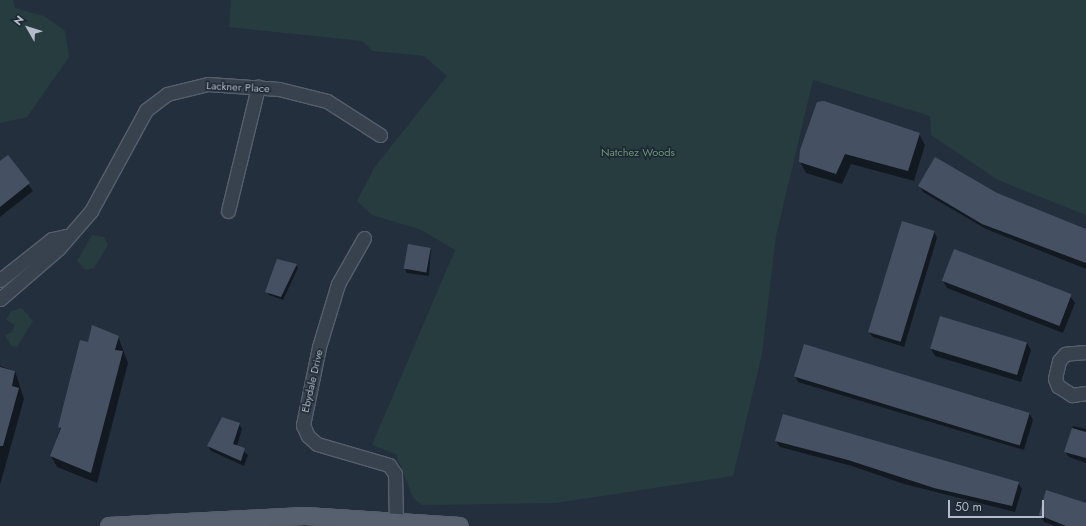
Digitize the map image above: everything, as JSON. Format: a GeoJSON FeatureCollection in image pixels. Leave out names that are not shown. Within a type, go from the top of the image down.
{"type":"FeatureCollection","features":[{"type":"Feature","properties":{"kind":"main road"},"geometry":{"type":"LineString","coordinates":[[109,526],[298,516],[460,526]]}},
{"type":"Feature","properties":{"kind":"street","name":"Lackner Place"},"geometry":{"type":"LineString","coordinates":[[0,299],[59,248],[66,236],[100,200],[154,101],[208,84],[258,87],[327,101],[380,135]]}},
{"type":"Feature","properties":{"kind":"street"},"geometry":{"type":"LineString","coordinates":[[228,211],[258,87]]}},
{"type":"Feature","properties":{"kind":"street","name":"Lackner Place"},"geometry":{"type":"LineString","coordinates":[[0,280],[52,239],[66,236]]}},
{"type":"Feature","properties":{"kind":"street","name":"Ebydale Drive"},"geometry":{"type":"LineString","coordinates":[[364,238],[338,284],[319,347],[303,425],[317,444],[389,465],[395,474],[396,522]]}},
{"type":"Feature","properties":{"kind":"street"},"geometry":{"type":"LineString","coordinates":[[1086,352],[1065,354],[1059,361],[1055,379],[1058,386],[1072,395],[1086,393]]}},
{"type":"Feature","properties":{"kind":"green space"},"geometry":{"type":"Polygon","coordinates":[[[0,0],[13,0],[15,8],[44,16],[65,31],[69,57],[27,117],[0,123],[0,0]]]}},
{"type":"Feature","properties":{"kind":"green space","name":"Natchez Woods"},"geometry":{"type":"Polygon","coordinates":[[[231,0],[1086,0],[1086,215],[998,180],[931,135],[930,116],[813,80],[776,236],[762,354],[733,476],[556,503],[422,505],[413,498],[396,454],[372,445],[455,250],[419,229],[372,215],[357,201],[374,168],[447,76],[424,56],[373,51],[362,41],[229,27],[231,0]]]}},
{"type":"Feature","properties":{"kind":"green space"},"geometry":{"type":"Polygon","coordinates":[[[92,235],[104,237],[108,245],[94,268],[85,270],[77,261],[92,235]]]}},
{"type":"Feature","properties":{"kind":"green space"},"geometry":{"type":"Polygon","coordinates":[[[22,308],[33,321],[17,347],[11,346],[5,335],[12,332],[15,325],[6,320],[11,311],[22,308]]]}},
{"type":"Feature","properties":{"kind":"building"},"geometry":{"type":"Polygon","coordinates":[[[824,101],[920,133],[908,171],[845,154],[836,174],[799,162],[800,150],[817,102],[824,101]]]}},
{"type":"Feature","properties":{"kind":"building"},"geometry":{"type":"Polygon","coordinates":[[[8,155],[30,183],[0,207],[0,161],[8,155]]]}},
{"type":"Feature","properties":{"kind":"building"},"geometry":{"type":"Polygon","coordinates":[[[935,157],[997,193],[1086,229],[1086,263],[982,224],[918,186],[935,157]]]}},
{"type":"Feature","properties":{"kind":"building"},"geometry":{"type":"Polygon","coordinates":[[[902,221],[935,231],[901,342],[868,332],[902,221]]]}},
{"type":"Feature","properties":{"kind":"building"},"geometry":{"type":"Polygon","coordinates":[[[408,244],[431,248],[426,273],[404,269],[408,244]]]}},
{"type":"Feature","properties":{"kind":"building"},"geometry":{"type":"Polygon","coordinates":[[[954,249],[1072,294],[1059,326],[942,281],[954,249]]]}},
{"type":"Feature","properties":{"kind":"building"},"geometry":{"type":"Polygon","coordinates":[[[277,259],[297,264],[281,297],[265,292],[277,259]]]}},
{"type":"Feature","properties":{"kind":"building"},"geometry":{"type":"Polygon","coordinates":[[[940,316],[1027,343],[1017,375],[930,349],[940,316]]]}},
{"type":"Feature","properties":{"kind":"building"},"geometry":{"type":"Polygon","coordinates":[[[92,325],[119,336],[115,350],[123,351],[91,473],[50,456],[61,428],[58,427],[80,340],[88,342],[92,325]]]}},
{"type":"Feature","properties":{"kind":"building"},"geometry":{"type":"Polygon","coordinates":[[[804,344],[1030,413],[1020,446],[794,377],[804,344]]]}},
{"type":"Feature","properties":{"kind":"building"},"geometry":{"type":"Polygon","coordinates":[[[0,367],[15,371],[12,386],[19,388],[3,446],[0,446],[0,367]]]}},
{"type":"Feature","properties":{"kind":"building"},"geometry":{"type":"Polygon","coordinates":[[[783,414],[1019,482],[1012,506],[934,488],[848,460],[775,441],[783,414]]]}},
{"type":"Feature","properties":{"kind":"building"},"geometry":{"type":"Polygon","coordinates":[[[222,417],[240,423],[233,444],[245,448],[241,461],[207,446],[222,417]]]}},
{"type":"Feature","properties":{"kind":"building"},"geometry":{"type":"Polygon","coordinates":[[[1072,428],[1086,432],[1086,458],[1064,452],[1072,428]]]}},
{"type":"Feature","properties":{"kind":"building"},"geometry":{"type":"Polygon","coordinates":[[[1046,490],[1086,503],[1086,526],[1066,526],[1039,515],[1046,490]]]}}]}
